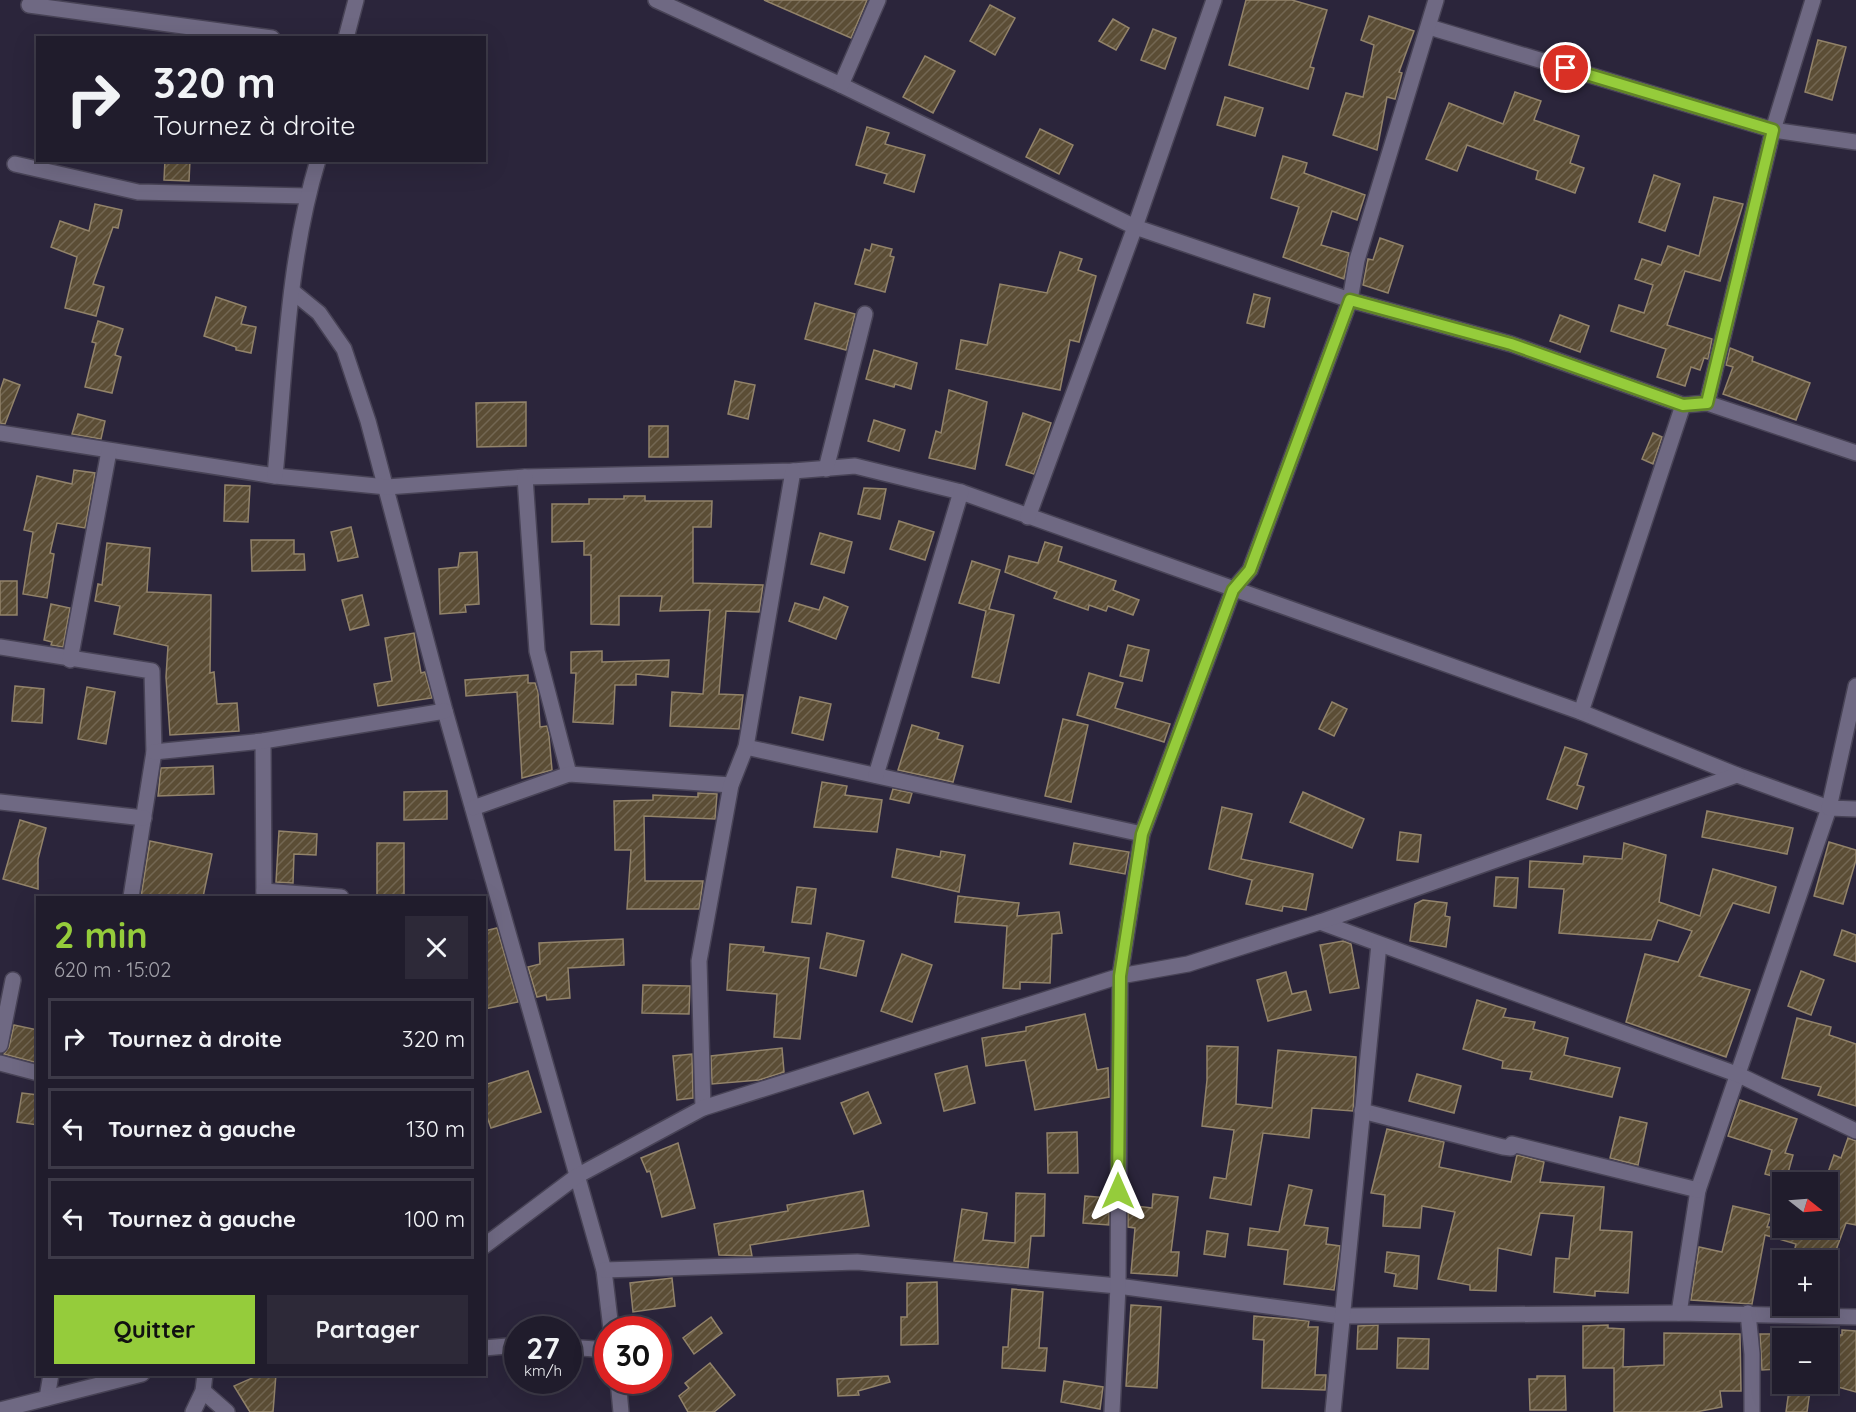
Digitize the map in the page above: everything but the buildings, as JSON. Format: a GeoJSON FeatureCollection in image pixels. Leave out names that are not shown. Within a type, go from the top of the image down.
{"type":"FeatureCollection","features":[{"type":"Feature","properties":{"kind":"street"},"geometry":{"type":"LineString","coordinates":[[347,36],[356,0]]}},
{"type":"Feature","properties":{"kind":"street"},"geometry":{"type":"LineString","coordinates":[[656,0],[841,85],[1136,227],[1350,300],[1511,344],[1683,405],[1707,403],[1856,453]]}},
{"type":"Feature","properties":{"kind":"street"},"geometry":{"type":"LineString","coordinates":[[841,85],[878,0]]}},
{"type":"Feature","properties":{"kind":"street"},"geometry":{"type":"LineString","coordinates":[[1028,517],[1136,227],[1214,0]]}},
{"type":"Feature","properties":{"kind":"street"},"geometry":{"type":"LineString","coordinates":[[1112,1412],[1118,1286],[1120,976],[1142,834],[1233,590],[1250,570],[1350,300],[1357,260],[1436,0]]}},
{"type":"Feature","properties":{"kind":"street"},"geometry":{"type":"LineString","coordinates":[[1707,403],[1773,130],[1813,0]]}},
{"type":"Feature","properties":{"kind":"street"},"geometry":{"type":"LineString","coordinates":[[29,5],[257,36]]}},
{"type":"Feature","properties":{"kind":"street"},"geometry":{"type":"LineString","coordinates":[[1429,27],[1773,130],[1856,142]]}},
{"type":"Feature","properties":{"kind":"street"},"geometry":{"type":"LineString","coordinates":[[275,476],[292,291],[307,196],[317,162]]}},
{"type":"Feature","properties":{"kind":"street"},"geometry":{"type":"LineString","coordinates":[[15,164],[138,192],[307,196]]}},
{"type":"Feature","properties":{"kind":"street"},"geometry":{"type":"LineString","coordinates":[[292,291],[319,314],[344,350],[387,487],[445,711],[604,1270],[609,1316]]}},
{"type":"Feature","properties":{"kind":"street"},"geometry":{"type":"LineString","coordinates":[[825,469],[865,314]]}},
{"type":"Feature","properties":{"kind":"street"},"geometry":{"type":"LineString","coordinates":[[1581,712],[1683,405]]}},
{"type":"Feature","properties":{"kind":"street"},"geometry":{"type":"LineString","coordinates":[[0,433],[275,476],[387,487],[525,477],[793,471],[855,466],[961,492],[1581,712],[1737,775],[1829,808],[1856,809]]}},
{"type":"Feature","properties":{"kind":"street"},"geometry":{"type":"LineString","coordinates":[[70,660],[108,451]]}},
{"type":"Feature","properties":{"kind":"street"},"geometry":{"type":"LineString","coordinates":[[704,1108],[699,961],[731,785],[746,747],[793,471]]}},
{"type":"Feature","properties":{"kind":"street"},"geometry":{"type":"LineString","coordinates":[[525,477],[537,651],[569,774]]}},
{"type":"Feature","properties":{"kind":"street"},"geometry":{"type":"LineString","coordinates":[[876,775],[961,492]]}},
{"type":"Feature","properties":{"kind":"street"},"geometry":{"type":"LineString","coordinates":[[0,647],[70,660],[152,671],[154,752],[131,896]]}},
{"type":"Feature","properties":{"kind":"street"},"geometry":{"type":"LineString","coordinates":[[1679,1313],[1698,1190],[1829,808],[1856,686]]}},
{"type":"Feature","properties":{"kind":"street"},"geometry":{"type":"LineString","coordinates":[[154,752],[263,741],[445,711]]}},
{"type":"Feature","properties":{"kind":"street"},"geometry":{"type":"LineString","coordinates":[[263,741],[264,894],[315,896]]}},
{"type":"Feature","properties":{"kind":"street"},"geometry":{"type":"LineString","coordinates":[[746,747],[1142,834]]}},
{"type":"Feature","properties":{"kind":"street"},"geometry":{"type":"LineString","coordinates":[[473,808],[569,774],[731,785]]}},
{"type":"Feature","properties":{"kind":"street"},"geometry":{"type":"LineString","coordinates":[[486,1244],[577,1176],[704,1108],[1120,976],[1188,963],[1320,922],[1737,775]]}},
{"type":"Feature","properties":{"kind":"street"},"geometry":{"type":"LineString","coordinates":[[0,802],[144,818]]}},
{"type":"Feature","properties":{"kind":"street"},"geometry":{"type":"LineString","coordinates":[[1320,922],[1739,1075],[1856,1131]]}},
{"type":"Feature","properties":{"kind":"street"},"geometry":{"type":"LineString","coordinates":[[1333,1412],[1379,944]]}},
{"type":"Feature","properties":{"kind":"street"},"geometry":{"type":"LineString","coordinates":[[0,1045],[13,980]]}},
{"type":"Feature","properties":{"kind":"street"},"geometry":{"type":"LineString","coordinates":[[0,1063],[36,1072]]}},
{"type":"Feature","properties":{"kind":"street"},"geometry":{"type":"LineString","coordinates":[[1362,1111],[1503,1147],[1511,1148],[1512,1144],[1698,1190]]}},
{"type":"Feature","properties":{"kind":"street"},"geometry":{"type":"LineString","coordinates":[[604,1270],[857,1262],[1118,1286],[1341,1316],[1748,1313],[1856,1317]]}},
{"type":"Feature","properties":{"kind":"street"},"geometry":{"type":"LineString","coordinates":[[1748,1313],[1752,1354],[1752,1412]]}},
{"type":"Feature","properties":{"kind":"street"},"geometry":{"type":"LineString","coordinates":[[486,1348],[504,1346]]}},
{"type":"Feature","properties":{"kind":"street"},"geometry":{"type":"LineString","coordinates":[[47,1398],[51,1376]]}},
{"type":"Feature","properties":{"kind":"street"},"geometry":{"type":"LineString","coordinates":[[0,1410],[134,1376]]}},
{"type":"Feature","properties":{"kind":"street"},"geometry":{"type":"LineString","coordinates":[[193,1412],[203,1391],[205,1376]]}},
{"type":"Feature","properties":{"kind":"street"},"geometry":{"type":"LineString","coordinates":[[203,1391],[227,1412]]}},
{"type":"Feature","properties":{"kind":"street"},"geometry":{"type":"LineString","coordinates":[[619,1394],[621,1412]]}},
{"type":"Feature","properties":{"kind":"route"},"geometry":{"type":"LineString","coordinates":[[1118,1191],[1120,976],[1142,834],[1233,590],[1250,570],[1350,300],[1511,344],[1683,405],[1707,403],[1773,130],[1566,68]]}}]}
